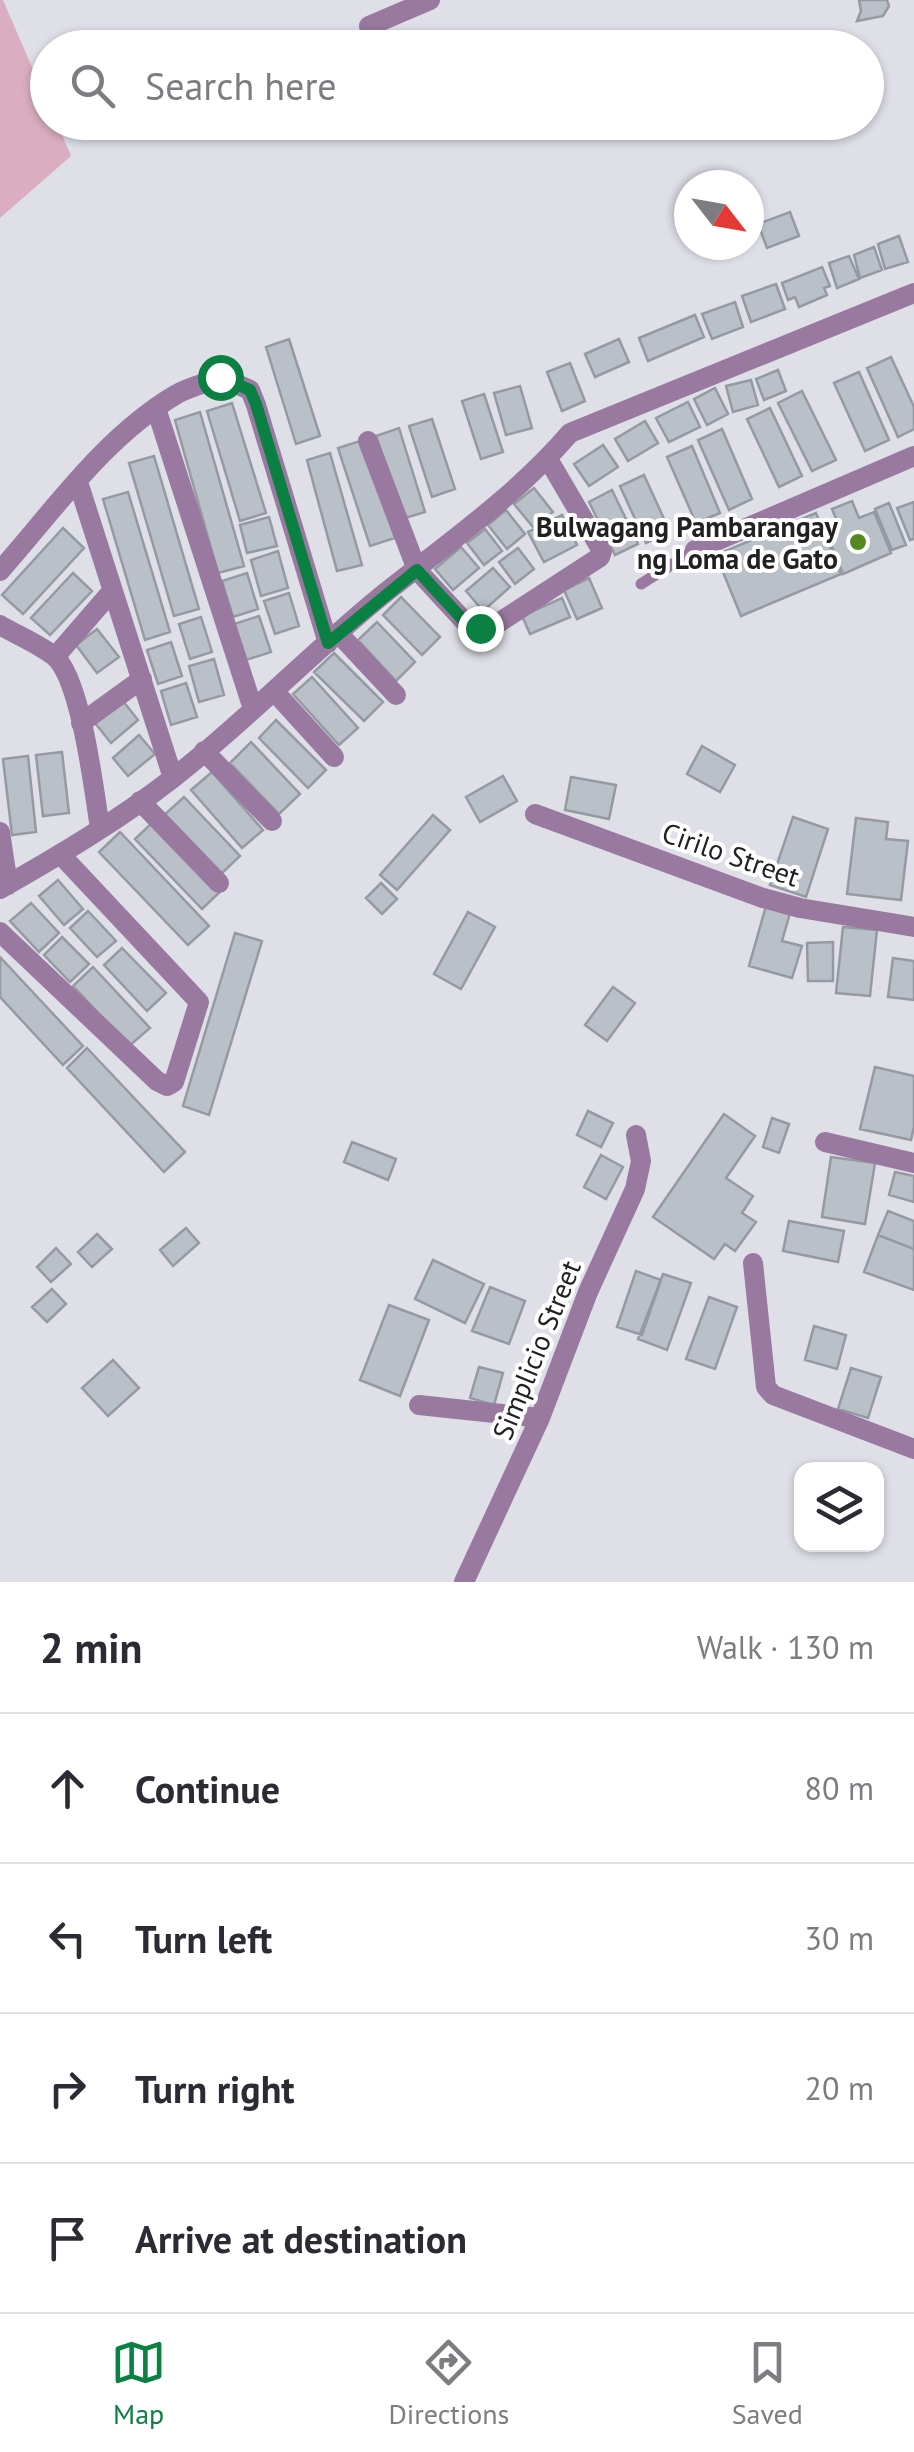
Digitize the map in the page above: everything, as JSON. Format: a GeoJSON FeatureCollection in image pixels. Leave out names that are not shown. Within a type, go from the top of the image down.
{"type":"FeatureCollection","features":[{"type":"Feature","properties":{"kind":"street"},"geometry":{"type":"LineString","coordinates":[[369,26],[430,0]]}},
{"type":"Feature","properties":{"kind":"street"},"geometry":{"type":"LineString","coordinates":[[0,832],[4,887],[62,856],[173,778],[548,459],[570,433],[914,294]]}},
{"type":"Feature","properties":{"kind":"street"},"geometry":{"type":"LineString","coordinates":[[0,571],[100,456],[180,392],[220,377],[250,390],[334,638],[396,695]]}},
{"type":"Feature","properties":{"kind":"street"},"geometry":{"type":"LineString","coordinates":[[156,408],[252,709]]}},
{"type":"Feature","properties":{"kind":"street"},"geometry":{"type":"LineString","coordinates":[[368,441],[417,570],[465,622],[489,628],[598,561],[602,551],[548,459]]}},
{"type":"Feature","properties":{"kind":"street"},"geometry":{"type":"LineString","coordinates":[[694,550],[914,456]]}},
{"type":"Feature","properties":{"kind":"street"},"geometry":{"type":"LineString","coordinates":[[78,482],[173,778]]}},
{"type":"Feature","properties":{"kind":"street"},"geometry":{"type":"LineString","coordinates":[[54,657],[112,591]]}},
{"type":"Feature","properties":{"kind":"street"},"geometry":{"type":"LineString","coordinates":[[0,625],[54,657],[66,670],[81,723],[100,828]]}},
{"type":"Feature","properties":{"kind":"street"},"geometry":{"type":"LineString","coordinates":[[81,723],[142,678]]}},
{"type":"Feature","properties":{"kind":"street"},"geometry":{"type":"LineString","coordinates":[[274,691],[334,758]]}},
{"type":"Feature","properties":{"kind":"street"},"geometry":{"type":"LineString","coordinates":[[204,751],[272,820]]}},
{"type":"Feature","properties":{"kind":"street"},"geometry":{"type":"LineString","coordinates":[[140,801],[219,883]]}},
{"type":"Feature","properties":{"kind":"street","name":"Cirilo Street"},"geometry":{"type":"LineString","coordinates":[[535,814],[763,898],[914,927]]}},
{"type":"Feature","properties":{"kind":"street"},"geometry":{"type":"LineString","coordinates":[[0,932],[157,1081],[167,1086],[174,1082],[199,1002],[62,856]]}},
{"type":"Feature","properties":{"kind":"street","name":"Simplicio Street"},"geometry":{"type":"LineString","coordinates":[[464,1582],[540,1418],[588,1292],[634,1189],[641,1160],[636,1135]]}},
{"type":"Feature","properties":{"kind":"street"},"geometry":{"type":"LineString","coordinates":[[824,1142],[914,1163]]}},
{"type":"Feature","properties":{"kind":"street"},"geometry":{"type":"LineString","coordinates":[[753,1262],[766,1388],[773,1395],[914,1449]]}},
{"type":"Feature","properties":{"kind":"street"},"geometry":{"type":"LineString","coordinates":[[419,1405],[540,1418]]}},
{"type":"Feature","properties":{"kind":"lane"},"geometry":{"type":"LineString","coordinates":[[642,584],[694,550]]}},
{"type":"Feature","properties":{"kind":"shaded area"},"geometry":{"type":"Polygon","coordinates":[[[3,0],[30,63],[30,140],[64,140],[71,156],[0,218],[3,0]]]}},
{"type":"Feature","properties":{"kind":"building"},"geometry":{"type":"Polygon","coordinates":[[[859,0],[887,0],[889,6],[883,16],[857,21],[861,11],[859,0]]]}},
{"type":"Feature","properties":{"kind":"building"},"geometry":{"type":"Polygon","coordinates":[[[790,212],[799,236],[767,248],[764,222],[790,212]]]}},
{"type":"Feature","properties":{"kind":"building"},"geometry":{"type":"Polygon","coordinates":[[[899,236],[908,262],[885,269],[878,244],[899,236]]]}},
{"type":"Feature","properties":{"kind":"building"},"geometry":{"type":"Polygon","coordinates":[[[874,247],[882,270],[860,278],[854,255],[874,247]]]}},
{"type":"Feature","properties":{"kind":"building"},"geometry":{"type":"Polygon","coordinates":[[[849,256],[859,279],[837,288],[829,263],[849,256]]]}},
{"type":"Feature","properties":{"kind":"building"},"geometry":{"type":"Polygon","coordinates":[[[822,267],[830,286],[824,288],[827,295],[799,307],[795,297],[788,300],[782,283],[822,267]]]}},
{"type":"Feature","properties":{"kind":"building"},"geometry":{"type":"Polygon","coordinates":[[[776,284],[785,309],[751,322],[742,296],[776,284]]]}},
{"type":"Feature","properties":{"kind":"building"},"geometry":{"type":"Polygon","coordinates":[[[735,302],[743,327],[712,339],[702,314],[735,302]]]}},
{"type":"Feature","properties":{"kind":"building"},"geometry":{"type":"Polygon","coordinates":[[[695,315],[704,337],[648,361],[639,338],[695,315]]]}},
{"type":"Feature","properties":{"kind":"building"},"geometry":{"type":"Polygon","coordinates":[[[289,339],[320,436],[296,444],[266,347],[289,339]]]}},
{"type":"Feature","properties":{"kind":"building"},"geometry":{"type":"Polygon","coordinates":[[[619,339],[629,362],[595,377],[585,354],[619,339]]]}},
{"type":"Feature","properties":{"kind":"building"},"geometry":{"type":"Polygon","coordinates":[[[891,357],[914,407],[914,429],[898,437],[867,368],[891,357]]]}},
{"type":"Feature","properties":{"kind":"building"},"geometry":{"type":"Polygon","coordinates":[[[570,363],[585,401],[562,411],[547,372],[570,363]]]}},
{"type":"Feature","properties":{"kind":"building"},"geometry":{"type":"Polygon","coordinates":[[[778,370],[786,391],[764,400],[756,379],[778,370]]]}},
{"type":"Feature","properties":{"kind":"building"},"geometry":{"type":"Polygon","coordinates":[[[859,372],[889,440],[865,451],[834,383],[859,372]]]}},
{"type":"Feature","properties":{"kind":"building"},"geometry":{"type":"Polygon","coordinates":[[[751,380],[758,405],[733,412],[726,386],[751,380]]]}},
{"type":"Feature","properties":{"kind":"building"},"geometry":{"type":"Polygon","coordinates":[[[520,386],[532,428],[506,435],[494,393],[520,386]]]}},
{"type":"Feature","properties":{"kind":"building"},"geometry":{"type":"Polygon","coordinates":[[[715,388],[728,414],[707,425],[694,399],[715,388]]]}},
{"type":"Feature","properties":{"kind":"building"},"geometry":{"type":"Polygon","coordinates":[[[802,391],[836,460],[812,471],[778,403],[802,391]]]}},
{"type":"Feature","properties":{"kind":"building"},"geometry":{"type":"Polygon","coordinates":[[[484,394],[503,452],[481,459],[462,401],[484,394]]]}},
{"type":"Feature","properties":{"kind":"building"},"geometry":{"type":"Polygon","coordinates":[[[688,402],[700,427],[669,442],[656,418],[688,402]]]}},
{"type":"Feature","properties":{"kind":"building"},"geometry":{"type":"Polygon","coordinates":[[[232,403],[266,513],[240,521],[207,411],[232,403]]]}},
{"type":"Feature","properties":{"kind":"building"},"geometry":{"type":"Polygon","coordinates":[[[770,408],[802,476],[779,487],[747,419],[770,408]]]}},
{"type":"Feature","properties":{"kind":"building"},"geometry":{"type":"Polygon","coordinates":[[[200,412],[244,566],[218,573],[175,420],[200,412]]]}},
{"type":"Feature","properties":{"kind":"building"},"geometry":{"type":"Polygon","coordinates":[[[432,419],[455,489],[432,497],[409,426],[432,419]]]}},
{"type":"Feature","properties":{"kind":"building"},"geometry":{"type":"Polygon","coordinates":[[[645,421],[658,443],[628,461],[615,439],[645,421]]]}},
{"type":"Feature","properties":{"kind":"building"},"geometry":{"type":"Polygon","coordinates":[[[399,428],[425,512],[402,519],[376,436],[399,428]]]}},
{"type":"Feature","properties":{"kind":"building"},"geometry":{"type":"Polygon","coordinates":[[[722,429],[752,499],[729,510],[698,440],[722,429]]]}},
{"type":"Feature","properties":{"kind":"building"},"geometry":{"type":"Polygon","coordinates":[[[363,440],[395,538],[370,546],[338,448],[363,440]]]}},
{"type":"Feature","properties":{"kind":"building"},"geometry":{"type":"Polygon","coordinates":[[[603,445],[618,467],[589,486],[574,464],[603,445]]]}},
{"type":"Feature","properties":{"kind":"building"},"geometry":{"type":"Polygon","coordinates":[[[692,446],[720,513],[696,523],[667,457],[692,446]]]}},
{"type":"Feature","properties":{"kind":"building"},"geometry":{"type":"Polygon","coordinates":[[[330,453],[362,565],[337,571],[307,460],[330,453]]]}},
{"type":"Feature","properties":{"kind":"building"},"geometry":{"type":"Polygon","coordinates":[[[154,456],[199,609],[174,616],[129,463],[154,456]]]}},
{"type":"Feature","properties":{"kind":"building"},"geometry":{"type":"Polygon","coordinates":[[[644,475],[670,532],[646,543],[620,486],[644,475]]]}},
{"type":"Feature","properties":{"kind":"building"},"geometry":{"type":"Polygon","coordinates":[[[534,488],[553,512],[533,527],[514,504],[534,488]]]}},
{"type":"Feature","properties":{"kind":"building"},"geometry":{"type":"Polygon","coordinates":[[[612,490],[638,544],[615,555],[589,502],[612,490]]]}},
{"type":"Feature","properties":{"kind":"building"},"geometry":{"type":"Polygon","coordinates":[[[128,492],[170,632],[145,640],[103,499],[128,492]]]}},
{"type":"Feature","properties":{"kind":"building","name":"Bulwagang Pambarangay ng Loma de Gato"},"geometry":{"type":"Polygon","coordinates":[[[852,501],[859,518],[874,512],[891,553],[843,574],[826,532],[839,526],[832,509],[852,501]]]}},
{"type":"Feature","properties":{"kind":"building"},"geometry":{"type":"Polygon","coordinates":[[[914,502],[914,539],[910,540],[897,508],[914,502]]]}},
{"type":"Feature","properties":{"kind":"building"},"geometry":{"type":"Polygon","coordinates":[[[889,503],[906,545],[892,550],[875,509],[889,503]]]}},
{"type":"Feature","properties":{"kind":"building"},"geometry":{"type":"Polygon","coordinates":[[[506,510],[525,534],[507,549],[488,525],[506,510]]]}},
{"type":"Feature","properties":{"kind":"building"},"geometry":{"type":"Polygon","coordinates":[[[816,513],[841,574],[741,616],[716,555],[816,513]]]}},
{"type":"Feature","properties":{"kind":"building"},"geometry":{"type":"Polygon","coordinates":[[[562,515],[577,545],[544,562],[528,532],[562,515]]]}},
{"type":"Feature","properties":{"kind":"building"},"geometry":{"type":"Polygon","coordinates":[[[269,517],[277,546],[247,553],[240,525],[269,517]]]}},
{"type":"Feature","properties":{"kind":"building"},"geometry":{"type":"Polygon","coordinates":[[[63,528],[84,548],[23,614],[2,595],[63,528]]]}},
{"type":"Feature","properties":{"kind":"building"},"geometry":{"type":"Polygon","coordinates":[[[485,529],[502,551],[484,565],[467,543],[485,529]]]}},
{"type":"Feature","properties":{"kind":"building"},"geometry":{"type":"Polygon","coordinates":[[[461,547],[479,568],[453,590],[435,569],[461,547]]]}},
{"type":"Feature","properties":{"kind":"building"},"geometry":{"type":"Polygon","coordinates":[[[518,548],[534,569],[515,584],[499,562],[518,548]]]}},
{"type":"Feature","properties":{"kind":"building"},"geometry":{"type":"Polygon","coordinates":[[[278,551],[288,588],[261,596],[251,560],[278,551]]]}},
{"type":"Feature","properties":{"kind":"building"},"geometry":{"type":"Polygon","coordinates":[[[493,568],[510,587],[483,611],[466,591],[493,568]]]}},
{"type":"Feature","properties":{"kind":"building"},"geometry":{"type":"Polygon","coordinates":[[[73,573],[92,591],[50,635],[31,618],[73,573]]]}},
{"type":"Feature","properties":{"kind":"building"},"geometry":{"type":"Polygon","coordinates":[[[247,573],[258,609],[233,617],[222,581],[247,573]]]}},
{"type":"Feature","properties":{"kind":"building"},"geometry":{"type":"Polygon","coordinates":[[[589,578],[602,608],[577,619],[564,590],[589,578]]]}},
{"type":"Feature","properties":{"kind":"building"},"geometry":{"type":"Polygon","coordinates":[[[289,593],[299,626],[275,634],[264,601],[289,593]]]}},
{"type":"Feature","properties":{"kind":"building"},"geometry":{"type":"Polygon","coordinates":[[[401,597],[440,637],[422,655],[383,615],[401,597]]]}},
{"type":"Feature","properties":{"kind":"building"},"geometry":{"type":"Polygon","coordinates":[[[562,598],[570,617],[530,634],[522,616],[562,598]]]}},
{"type":"Feature","properties":{"kind":"building"},"geometry":{"type":"Polygon","coordinates":[[[259,616],[271,652],[246,660],[234,624],[259,616]]]}},
{"type":"Feature","properties":{"kind":"building"},"geometry":{"type":"Polygon","coordinates":[[[201,617],[212,652],[190,659],[179,624],[201,617]]]}},
{"type":"Feature","properties":{"kind":"building"},"geometry":{"type":"Polygon","coordinates":[[[377,622],[415,662],[396,681],[358,640],[377,622]]]}},
{"type":"Feature","properties":{"kind":"building"},"geometry":{"type":"Polygon","coordinates":[[[97,629],[119,657],[97,673],[76,645],[97,629]]]}},
{"type":"Feature","properties":{"kind":"building"},"geometry":{"type":"Polygon","coordinates":[[[171,642],[182,676],[158,684],[147,650],[171,642]]]}},
{"type":"Feature","properties":{"kind":"building"},"geometry":{"type":"Polygon","coordinates":[[[334,653],[383,702],[364,721],[314,672],[334,653]]]}},
{"type":"Feature","properties":{"kind":"building"},"geometry":{"type":"Polygon","coordinates":[[[214,659],[224,695],[199,702],[189,666],[214,659]]]}},
{"type":"Feature","properties":{"kind":"building"},"geometry":{"type":"Polygon","coordinates":[[[312,677],[358,728],[339,745],[293,694],[312,677]]]}},
{"type":"Feature","properties":{"kind":"building"},"geometry":{"type":"Polygon","coordinates":[[[186,683],[197,717],[171,725],[161,691],[186,683]]]}},
{"type":"Feature","properties":{"kind":"building"},"geometry":{"type":"Polygon","coordinates":[[[123,701],[138,720],[111,743],[95,723],[123,701]]]}},
{"type":"Feature","properties":{"kind":"building"},"geometry":{"type":"Polygon","coordinates":[[[276,720],[326,770],[308,788],[259,738],[276,720]]]}},
{"type":"Feature","properties":{"kind":"building"},"geometry":{"type":"Polygon","coordinates":[[[139,735],[155,754],[128,776],[113,758],[139,735]]]}},
{"type":"Feature","properties":{"kind":"building"},"geometry":{"type":"Polygon","coordinates":[[[251,742],[300,794],[279,814],[230,763],[251,742]]]}},
{"type":"Feature","properties":{"kind":"building"},"geometry":{"type":"Polygon","coordinates":[[[702,746],[735,765],[720,792],[687,774],[702,746]]]}},
{"type":"Feature","properties":{"kind":"building"},"geometry":{"type":"Polygon","coordinates":[[[62,752],[69,813],[43,816],[36,755],[62,752]]]}},
{"type":"Feature","properties":{"kind":"building"},"geometry":{"type":"Polygon","coordinates":[[[28,756],[36,832],[12,835],[3,759],[28,756]]]}},
{"type":"Feature","properties":{"kind":"building"},"geometry":{"type":"Polygon","coordinates":[[[212,772],[263,830],[242,848],[191,790],[212,772]]]}},
{"type":"Feature","properties":{"kind":"building"},"geometry":{"type":"Polygon","coordinates":[[[503,776],[517,801],[480,822],[466,797],[503,776]]]}},
{"type":"Feature","properties":{"kind":"building"},"geometry":{"type":"Polygon","coordinates":[[[571,777],[616,785],[609,819],[565,810],[571,777]]]}},
{"type":"Feature","properties":{"kind":"building"},"geometry":{"type":"Polygon","coordinates":[[[184,797],[240,856],[219,876],[163,816],[184,797]]]}},
{"type":"Feature","properties":{"kind":"building"},"geometry":{"type":"Polygon","coordinates":[[[433,815],[450,830],[397,890],[380,875],[433,815]]]}},
{"type":"Feature","properties":{"kind":"building"},"geometry":{"type":"Polygon","coordinates":[[[793,817],[828,829],[806,897],[770,885],[793,817]]]}},
{"type":"Feature","properties":{"kind":"building"},"geometry":{"type":"Polygon","coordinates":[[[856,818],[888,822],[886,839],[908,841],[901,900],[847,894],[856,818]]]}},
{"type":"Feature","properties":{"kind":"building"},"geometry":{"type":"Polygon","coordinates":[[[154,821],[221,891],[202,909],[135,839],[154,821]]]}},
{"type":"Feature","properties":{"kind":"building"},"geometry":{"type":"Polygon","coordinates":[[[120,832],[209,926],[188,945],[99,852],[120,832]]]}},
{"type":"Feature","properties":{"kind":"building"},"geometry":{"type":"Polygon","coordinates":[[[58,880],[83,909],[64,925],[39,896],[58,880]]]}},
{"type":"Feature","properties":{"kind":"building"},"geometry":{"type":"Polygon","coordinates":[[[381,883],[397,899],[382,914],[366,898],[381,883]]]}},
{"type":"Feature","properties":{"kind":"building"},"geometry":{"type":"Polygon","coordinates":[[[31,903],[59,933],[39,952],[10,921],[31,903]]]}},
{"type":"Feature","properties":{"kind":"building"},"geometry":{"type":"Polygon","coordinates":[[[766,906],[790,913],[782,941],[802,946],[792,978],[749,966],[766,906]]]}},
{"type":"Feature","properties":{"kind":"building"},"geometry":{"type":"Polygon","coordinates":[[[88,911],[116,941],[97,957],[70,928],[88,911]]]}},
{"type":"Feature","properties":{"kind":"building"},"geometry":{"type":"Polygon","coordinates":[[[468,912],[495,927],[461,989],[434,974],[468,912]]]}},
{"type":"Feature","properties":{"kind":"building"},"geometry":{"type":"Polygon","coordinates":[[[843,927],[877,930],[870,996],[836,993],[843,927]]]}},
{"type":"Feature","properties":{"kind":"building"},"geometry":{"type":"Polygon","coordinates":[[[235,933],[262,941],[209,1115],[183,1106],[235,933]]]}},
{"type":"Feature","properties":{"kind":"building"},"geometry":{"type":"Polygon","coordinates":[[[62,937],[89,964],[70,982],[44,955],[62,937]]]}},
{"type":"Feature","properties":{"kind":"building"},"geometry":{"type":"Polygon","coordinates":[[[833,942],[833,981],[808,981],[807,943],[833,942]]]}},
{"type":"Feature","properties":{"kind":"building"},"geometry":{"type":"Polygon","coordinates":[[[122,948],[166,993],[147,1011],[104,965],[122,948]]]}},
{"type":"Feature","properties":{"kind":"building"},"geometry":{"type":"Polygon","coordinates":[[[0,957],[83,1046],[63,1065],[0,997],[0,957]]]}},
{"type":"Feature","properties":{"kind":"building"},"geometry":{"type":"Polygon","coordinates":[[[893,958],[914,961],[914,1000],[888,997],[893,958]]]}},
{"type":"Feature","properties":{"kind":"building"},"geometry":{"type":"Polygon","coordinates":[[[93,967],[150,1028],[129,1046],[73,986],[93,967]]]}},
{"type":"Feature","properties":{"kind":"building"},"geometry":{"type":"Polygon","coordinates":[[[613,987],[635,1003],[607,1041],[585,1025],[613,987]]]}},
{"type":"Feature","properties":{"kind":"building"},"geometry":{"type":"Polygon","coordinates":[[[87,1048],[185,1152],[164,1172],[67,1068],[87,1048]]]}},
{"type":"Feature","properties":{"kind":"building"},"geometry":{"type":"Polygon","coordinates":[[[875,1067],[914,1076],[911,1140],[860,1129],[875,1067]]]}},
{"type":"Feature","properties":{"kind":"building"},"geometry":{"type":"Polygon","coordinates":[[[588,1111],[613,1123],[601,1147],[577,1135],[588,1111]]]}},
{"type":"Feature","properties":{"kind":"building"},"geometry":{"type":"Polygon","coordinates":[[[724,1114],[755,1136],[726,1178],[753,1196],[742,1213],[756,1222],[735,1251],[725,1244],[714,1259],[653,1217],[724,1114]]]}},
{"type":"Feature","properties":{"kind":"building"},"geometry":{"type":"Polygon","coordinates":[[[772,1118],[789,1124],[779,1153],[763,1147],[772,1118]]]}},
{"type":"Feature","properties":{"kind":"building"},"geometry":{"type":"Polygon","coordinates":[[[352,1142],[396,1159],[388,1180],[344,1162],[352,1142]]]}},
{"type":"Feature","properties":{"kind":"building"},"geometry":{"type":"Polygon","coordinates":[[[601,1155],[623,1167],[606,1199],[584,1187],[601,1155]]]}},
{"type":"Feature","properties":{"kind":"building"},"geometry":{"type":"Polygon","coordinates":[[[831,1157],[875,1163],[865,1224],[822,1217],[831,1157]]]}},
{"type":"Feature","properties":{"kind":"building"},"geometry":{"type":"Polygon","coordinates":[[[895,1172],[914,1176],[914,1202],[889,1195],[895,1172]]]}},
{"type":"Feature","properties":{"kind":"building"},"geometry":{"type":"Polygon","coordinates":[[[888,1211],[914,1221],[914,1249],[878,1235],[888,1211]]]}},
{"type":"Feature","properties":{"kind":"building"},"geometry":{"type":"Polygon","coordinates":[[[789,1221],[844,1231],[838,1262],[783,1251],[789,1221]]]}},
{"type":"Feature","properties":{"kind":"building"},"geometry":{"type":"Polygon","coordinates":[[[186,1228],[199,1243],[173,1266],[160,1250],[186,1228]]]}},
{"type":"Feature","properties":{"kind":"building"},"geometry":{"type":"Polygon","coordinates":[[[97,1234],[112,1249],[92,1267],[78,1252],[97,1234]]]}},
{"type":"Feature","properties":{"kind":"building"},"geometry":{"type":"Polygon","coordinates":[[[878,1235],[914,1249],[914,1290],[864,1272],[878,1235]]]}},
{"type":"Feature","properties":{"kind":"building"},"geometry":{"type":"Polygon","coordinates":[[[56,1248],[71,1264],[51,1282],[37,1267],[56,1248]]]}},
{"type":"Feature","properties":{"kind":"building"},"geometry":{"type":"Polygon","coordinates":[[[433,1260],[484,1284],[465,1323],[415,1299],[433,1260]]]}},
{"type":"Feature","properties":{"kind":"building"},"geometry":{"type":"Polygon","coordinates":[[[636,1271],[661,1280],[642,1335],[617,1327],[636,1271]]]}},
{"type":"Feature","properties":{"kind":"building"},"geometry":{"type":"Polygon","coordinates":[[[663,1274],[691,1283],[667,1350],[638,1339],[663,1274]]]}},
{"type":"Feature","properties":{"kind":"building"},"geometry":{"type":"Polygon","coordinates":[[[490,1287],[525,1301],[509,1344],[472,1331],[490,1287]]]}},
{"type":"Feature","properties":{"kind":"building"},"geometry":{"type":"Polygon","coordinates":[[[52,1289],[66,1304],[47,1322],[32,1307],[52,1289]]]}},
{"type":"Feature","properties":{"kind":"building"},"geometry":{"type":"Polygon","coordinates":[[[709,1297],[737,1307],[715,1369],[686,1359],[709,1297]]]}},
{"type":"Feature","properties":{"kind":"building"},"geometry":{"type":"Polygon","coordinates":[[[389,1305],[429,1320],[400,1396],[360,1380],[389,1305]]]}},
{"type":"Feature","properties":{"kind":"building"},"geometry":{"type":"Polygon","coordinates":[[[814,1326],[846,1335],[837,1369],[805,1360],[814,1326]]]}},
{"type":"Feature","properties":{"kind":"building"},"geometry":{"type":"Polygon","coordinates":[[[113,1360],[139,1388],[108,1416],[82,1388],[113,1360]]]}},
{"type":"Feature","properties":{"kind":"building"},"geometry":{"type":"Polygon","coordinates":[[[479,1367],[503,1373],[494,1405],[470,1398],[479,1367]]]}},
{"type":"Feature","properties":{"kind":"building"},"geometry":{"type":"Polygon","coordinates":[[[851,1368],[881,1377],[868,1418],[838,1409],[851,1368]]]}},
{"type":"Feature","properties":{"kind":"place","name":"Bulwagang Pambarangay ng Loma de Gato"},"geometry":{"type":"Point","coordinates":[858,542]}},
{"type":"Feature","properties":{"kind":"route"},"geometry":{"type":"LineString","coordinates":[[220,377],[250,390],[256,404],[328,643],[417,570],[465,622],[480,628]]}}]}
